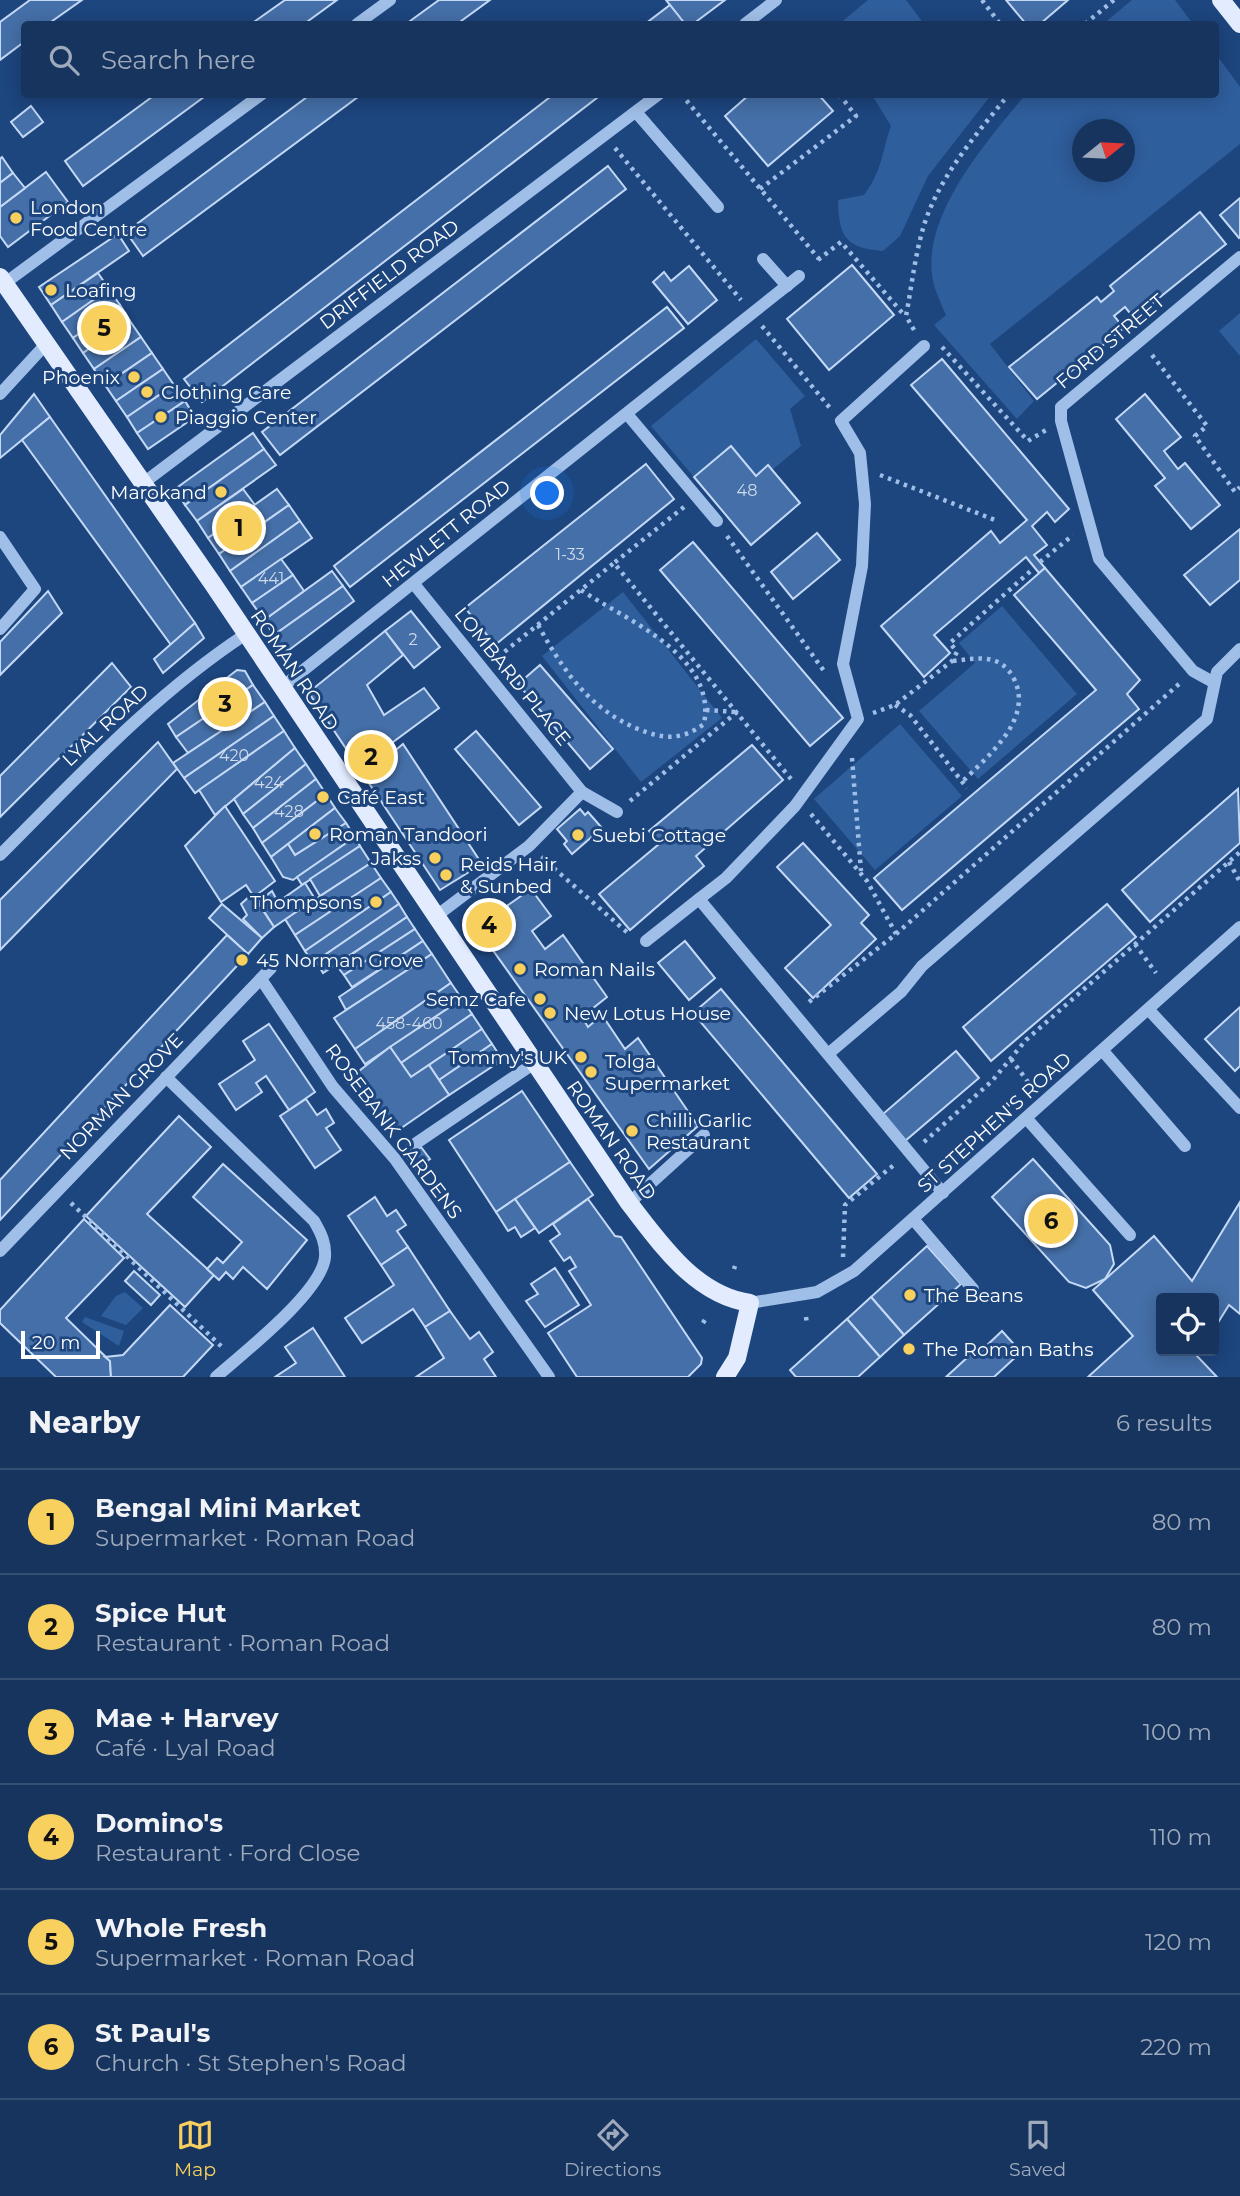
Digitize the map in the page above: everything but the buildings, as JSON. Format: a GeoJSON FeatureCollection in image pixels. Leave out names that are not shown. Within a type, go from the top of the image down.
{"type":"FeatureCollection","features":[{"type":"Feature","properties":{"kind":"main road"},"geometry":{"type":"LineString","coordinates":[[1221,0],[1240,24]]}},
{"type":"Feature","properties":{"kind":"main road","name":"ROMAN ROAD"},"geometry":{"type":"LineString","coordinates":[[2,280],[246,634],[533,1064],[629,1202],[687,1273],[731,1300],[750,1303]]}},
{"type":"Feature","properties":{"kind":"main road"},"geometry":{"type":"LineString","coordinates":[[725,1377],[737,1358],[750,1303]]}},
{"type":"Feature","properties":{"kind":"street"},"geometry":{"type":"LineString","coordinates":[[361,21],[390,0]]}},
{"type":"Feature","properties":{"kind":"street"},"geometry":{"type":"LineString","coordinates":[[749,21],[776,0]]}},
{"type":"Feature","properties":{"kind":"street"},"geometry":{"type":"LineString","coordinates":[[2,280],[255,98]]}},
{"type":"Feature","properties":{"kind":"street","name":"DRIFFIELD ROAD"},"geometry":{"type":"LineString","coordinates":[[142,484],[654,98]]}},
{"type":"Feature","properties":{"kind":"street"},"geometry":{"type":"LineString","coordinates":[[636,112],[718,207]]}},
{"type":"Feature","properties":{"kind":"street","name":"FORD STREET"},"geometry":{"type":"LineString","coordinates":[[1213,682],[1193,671],[1098,559],[1061,421],[1062,407],[1240,257]]}},
{"type":"Feature","properties":{"kind":"street"},"geometry":{"type":"LineString","coordinates":[[763,259],[787,286]]}},
{"type":"Feature","properties":{"kind":"street","name":"HEWLETT ROAD"},"geometry":{"type":"LineString","coordinates":[[281,688],[799,276]]}},
{"type":"Feature","properties":{"kind":"street"},"geometry":{"type":"LineString","coordinates":[[0,394],[46,344]]}},
{"type":"Feature","properties":{"kind":"street"},"geometry":{"type":"LineString","coordinates":[[646,941],[726,878],[801,797],[858,719],[844,664],[862,566],[863,469],[860,453],[841,421],[924,346]]}},
{"type":"Feature","properties":{"kind":"street"},"geometry":{"type":"LineString","coordinates":[[627,414],[717,521]]}},
{"type":"Feature","properties":{"kind":"street"},"geometry":{"type":"LineString","coordinates":[[0,537],[35,589],[0,628]]}},
{"type":"Feature","properties":{"kind":"street","name":"LOMBARD PLACE"},"geometry":{"type":"LineString","coordinates":[[414,584],[582,792]]}},
{"type":"Feature","properties":{"kind":"street","name":"LYAL ROAD"},"geometry":{"type":"LineString","coordinates":[[0,855],[137,718],[199,667],[246,634]]}},
{"type":"Feature","properties":{"kind":"street"},"geometry":{"type":"LineString","coordinates":[[828,1054],[901,992],[922,966],[1207,719],[1213,682],[1221,665],[1240,649]]}},
{"type":"Feature","properties":{"kind":"street"},"geometry":{"type":"LineString","coordinates":[[435,918],[529,846],[582,792],[617,812]]}},
{"type":"Feature","properties":{"kind":"street"},"geometry":{"type":"LineString","coordinates":[[699,899],[943,1193]]}},
{"type":"Feature","properties":{"kind":"street","name":"ST STEPHEN'S ROAD"},"geometry":{"type":"LineString","coordinates":[[750,1303],[817,1292],[833,1285],[943,1193],[1240,928]]}},
{"type":"Feature","properties":{"kind":"street","name":"NORMAN GROVE"},"geometry":{"type":"LineString","coordinates":[[0,1251],[271,968]]}},
{"type":"Feature","properties":{"kind":"street","name":"ROSEBANK GARDENS"},"geometry":{"type":"LineString","coordinates":[[261,979],[333,1087],[395,1158],[546,1376]]}},
{"type":"Feature","properties":{"kind":"street"},"geometry":{"type":"LineString","coordinates":[[1149,1010],[1240,1108]]}},
{"type":"Feature","properties":{"kind":"street"},"geometry":{"type":"LineString","coordinates":[[1103,1051],[1185,1146]]}},
{"type":"Feature","properties":{"kind":"street"},"geometry":{"type":"LineString","coordinates":[[412,1146],[533,1064]]}},
{"type":"Feature","properties":{"kind":"street"},"geometry":{"type":"LineString","coordinates":[[166,1077],[314,1221],[324,1240],[325,1259],[318,1277],[296,1304],[216,1377]]}},
{"type":"Feature","properties":{"kind":"street"},"geometry":{"type":"LineString","coordinates":[[1027,1119],[1130,1236]]}},
{"type":"Feature","properties":{"kind":"street"},"geometry":{"type":"LineString","coordinates":[[629,1202],[704,1135]]}},
{"type":"Feature","properties":{"kind":"street"},"geometry":{"type":"LineString","coordinates":[[913,1219],[973,1289]]}},
{"type":"Feature","properties":{"kind":"path"},"geometry":{"type":"LineString","coordinates":[[982,0],[998,21]]}},
{"type":"Feature","properties":{"kind":"path"},"geometry":{"type":"LineString","coordinates":[[1089,21],[1114,0]]}},
{"type":"Feature","properties":{"kind":"path"},"geometry":{"type":"LineString","coordinates":[[684,98],[819,259]]}},
{"type":"Feature","properties":{"kind":"path"},"geometry":{"type":"LineString","coordinates":[[760,189],[856,116],[842,98]]}},
{"type":"Feature","properties":{"kind":"path"},"geometry":{"type":"LineString","coordinates":[[906,316],[921,234],[940,189],[957,161],[1006,98]]}},
{"type":"Feature","properties":{"kind":"path"},"geometry":{"type":"LineString","coordinates":[[605,136],[841,421]]}},
{"type":"Feature","properties":{"kind":"path"},"geometry":{"type":"LineString","coordinates":[[799,276],[841,242],[906,316],[924,346],[937,341],[1028,441],[1061,421]]}},
{"type":"Feature","properties":{"kind":"path"},"geometry":{"type":"LineString","coordinates":[[1141,341],[1207,426],[1195,436],[1235,492],[1240,487]]}},
{"type":"Feature","properties":{"kind":"path"},"geometry":{"type":"LineString","coordinates":[[863,469],[995,520]]}},
{"type":"Feature","properties":{"kind":"path"},"geometry":{"type":"LineString","coordinates":[[482,669],[696,497]]}},
{"type":"Feature","properties":{"kind":"path"},"geometry":{"type":"LineString","coordinates":[[717,521],[826,675]]}},
{"type":"Feature","properties":{"kind":"path"},"geometry":{"type":"LineString","coordinates":[[1040,562],[1088,524]]}},
{"type":"Feature","properties":{"kind":"path"},"geometry":{"type":"LineString","coordinates":[[614,563],[737,712],[861,872],[895,934]]}},
{"type":"Feature","properties":{"kind":"path"},"geometry":{"type":"LineString","coordinates":[[858,719],[895,705],[952,661],[957,652],[950,643],[1034,568]]}},
{"type":"Feature","properties":{"kind":"path"},"geometry":{"type":"LineString","coordinates":[[538,625],[560,665],[578,687],[618,720],[653,735],[679,738],[704,724],[706,710],[695,678],[666,643],[581,590]]}},
{"type":"Feature","properties":{"kind":"path"},"geometry":{"type":"LineString","coordinates":[[952,661],[990,657],[1008,668],[1020,691],[1015,718],[1002,742],[962,782]]}},
{"type":"Feature","properties":{"kind":"path"},"geometry":{"type":"LineString","coordinates":[[795,1014],[895,934],[1193,671]]}},
{"type":"Feature","properties":{"kind":"path"},"geometry":{"type":"LineString","coordinates":[[895,705],[910,715],[967,788]]}},
{"type":"Feature","properties":{"kind":"path"},"geometry":{"type":"LineString","coordinates":[[706,710],[737,712]]}},
{"type":"Feature","properties":{"kind":"path"},"geometry":{"type":"LineString","coordinates":[[617,812],[737,712]]}},
{"type":"Feature","properties":{"kind":"path"},"geometry":{"type":"LineString","coordinates":[[845,738],[852,753],[861,872]]}},
{"type":"Feature","properties":{"kind":"path"},"geometry":{"type":"LineString","coordinates":[[529,846],[642,945],[646,941]]}},
{"type":"Feature","properties":{"kind":"path"},"geometry":{"type":"LineString","coordinates":[[843,1257],[845,1205],[909,1154],[992,1081],[1026,1040],[1240,852]]}},
{"type":"Feature","properties":{"kind":"path"},"geometry":{"type":"LineString","coordinates":[[1229,862],[1240,882]]}},
{"type":"Feature","properties":{"kind":"path"},"geometry":{"type":"LineString","coordinates":[[1135,944],[1156,973]]}},
{"type":"Feature","properties":{"kind":"path"},"geometry":{"type":"LineString","coordinates":[[1011,1059],[1031,1086]]}},
{"type":"Feature","properties":{"kind":"path"},"geometry":{"type":"LineString","coordinates":[[58,1190],[235,1360]]}},
{"type":"Feature","properties":{"kind":"path"},"geometry":{"type":"LineString","coordinates":[[806,1317],[807,1324]]}},
{"type":"Feature","properties":{"kind":"shaded area"},"geometry":{"type":"Polygon","coordinates":[[[868,0],[906,0],[922,21],[843,21],[868,0]]]}},
{"type":"Feature","properties":{"kind":"shaded area"},"geometry":{"type":"Polygon","coordinates":[[[1132,0],[1175,0],[1191,21],[1107,21],[1132,0]]]}},
{"type":"Feature","properties":{"kind":"shaded area"},"geometry":{"type":"Polygon","coordinates":[[[1219,58],[1240,87],[1240,144],[990,344],[1034,401],[1017,419],[934,325],[946,315],[934,285],[931,260],[936,234],[945,208],[975,158],[1023,98],[1219,98],[1219,58]]]}},
{"type":"Feature","properties":{"kind":"shaded area"},"geometry":{"type":"Polygon","coordinates":[[[874,98],[989,98],[928,176],[900,236],[883,251],[860,247],[847,238],[840,223],[838,200],[864,195],[878,169],[891,126],[874,98]]]}},
{"type":"Feature","properties":{"kind":"shaded area"},"geometry":{"type":"Polygon","coordinates":[[[1240,313],[1240,356],[1219,331],[1240,313]]]}},
{"type":"Feature","properties":{"kind":"shaded area"},"geometry":{"type":"Polygon","coordinates":[[[756,339],[805,396],[790,409],[801,446],[772,470],[800,503],[751,545],[651,426],[756,339]]]}},
{"type":"Feature","properties":{"kind":"shaded area"},"geometry":{"type":"Polygon","coordinates":[[[623,592],[722,718],[641,782],[542,656],[623,592]]]}},
{"type":"Feature","properties":{"kind":"shaded area"},"geometry":{"type":"Polygon","coordinates":[[[1002,606],[1077,694],[978,779],[919,711],[975,663],[959,643],[1002,606]]]}},
{"type":"Feature","properties":{"kind":"shaded area"},"geometry":{"type":"Polygon","coordinates":[[[900,724],[962,796],[875,870],[814,799],[900,724]]]}},
{"type":"Feature","properties":{"kind":"shaded area"},"geometry":{"type":"Polygon","coordinates":[[[125,1292],[143,1308],[126,1325],[101,1316],[116,1296],[125,1292]]]}},
{"type":"Feature","properties":{"kind":"shaded area"},"geometry":{"type":"Polygon","coordinates":[[[85,1317],[124,1331],[119,1346],[82,1322],[85,1317]]]}},
{"type":"Feature","properties":{"kind":"place","name":"London Food Centre"},"geometry":{"type":"Point","coordinates":[16,218]}},
{"type":"Feature","properties":{"kind":"place","name":"Loafing"},"geometry":{"type":"Point","coordinates":[51,290]}},
{"type":"Feature","properties":{"kind":"place","name":"Whole Fresh"},"geometry":{"type":"Point","coordinates":[104,328]}},
{"type":"Feature","properties":{"kind":"place","name":"Phoenix"},"geometry":{"type":"Point","coordinates":[134,377]}},
{"type":"Feature","properties":{"kind":"place","name":"Clothing Care"},"geometry":{"type":"Point","coordinates":[147,392]}},
{"type":"Feature","properties":{"kind":"place","name":"Piaggio Center"},"geometry":{"type":"Point","coordinates":[161,417]}},
{"type":"Feature","properties":{"kind":"place","name":"Marokand"},"geometry":{"type":"Point","coordinates":[221,492]}},
{"type":"Feature","properties":{"kind":"place","name":"Bengal Mini Market"},"geometry":{"type":"Point","coordinates":[239,528]}},
{"type":"Feature","properties":{"kind":"place","name":"Mae + Harvey"},"geometry":{"type":"Point","coordinates":[225,704]}},
{"type":"Feature","properties":{"kind":"place","name":"Spice Hut"},"geometry":{"type":"Point","coordinates":[371,757]}},
{"type":"Feature","properties":{"kind":"place","name":"Café East"},"geometry":{"type":"Point","coordinates":[323,797]}},
{"type":"Feature","properties":{"kind":"place","name":"Roman Tandoori"},"geometry":{"type":"Point","coordinates":[315,834]}},
{"type":"Feature","properties":{"kind":"place","name":"Suebi Cottage"},"geometry":{"type":"Point","coordinates":[578,835]}},
{"type":"Feature","properties":{"kind":"place","name":"Jakss"},"geometry":{"type":"Point","coordinates":[435,858]}},
{"type":"Feature","properties":{"kind":"place","name":"Reids Hair & Sunbed"},"geometry":{"type":"Point","coordinates":[446,875]}},
{"type":"Feature","properties":{"kind":"place","name":"Thompsons"},"geometry":{"type":"Point","coordinates":[376,902]}},
{"type":"Feature","properties":{"kind":"place","name":"Domino's"},"geometry":{"type":"Point","coordinates":[489,925]}},
{"type":"Feature","properties":{"kind":"place","name":"45 Norman Grove"},"geometry":{"type":"Point","coordinates":[242,960]}},
{"type":"Feature","properties":{"kind":"place","name":"Roman Nails"},"geometry":{"type":"Point","coordinates":[520,969]}},
{"type":"Feature","properties":{"kind":"place","name":"Semz Cafe"},"geometry":{"type":"Point","coordinates":[540,999]}},
{"type":"Feature","properties":{"kind":"place","name":"New Lotus House"},"geometry":{"type":"Point","coordinates":[550,1013]}},
{"type":"Feature","properties":{"kind":"place","name":"Tommy's UK"},"geometry":{"type":"Point","coordinates":[581,1057]}},
{"type":"Feature","properties":{"kind":"place","name":"Tolga Supermarket"},"geometry":{"type":"Point","coordinates":[591,1072]}},
{"type":"Feature","properties":{"kind":"place","name":"Chilli Garlic Restaurant"},"geometry":{"type":"Point","coordinates":[632,1131]}},
{"type":"Feature","properties":{"kind":"place","name":"St Paul's"},"geometry":{"type":"Point","coordinates":[1051,1221]}},
{"type":"Feature","properties":{"kind":"place","name":"The Beans"},"geometry":{"type":"Point","coordinates":[910,1295]}},
{"type":"Feature","properties":{"kind":"place","name":"The Roman Baths"},"geometry":{"type":"Point","coordinates":[909,1349]}}]}
